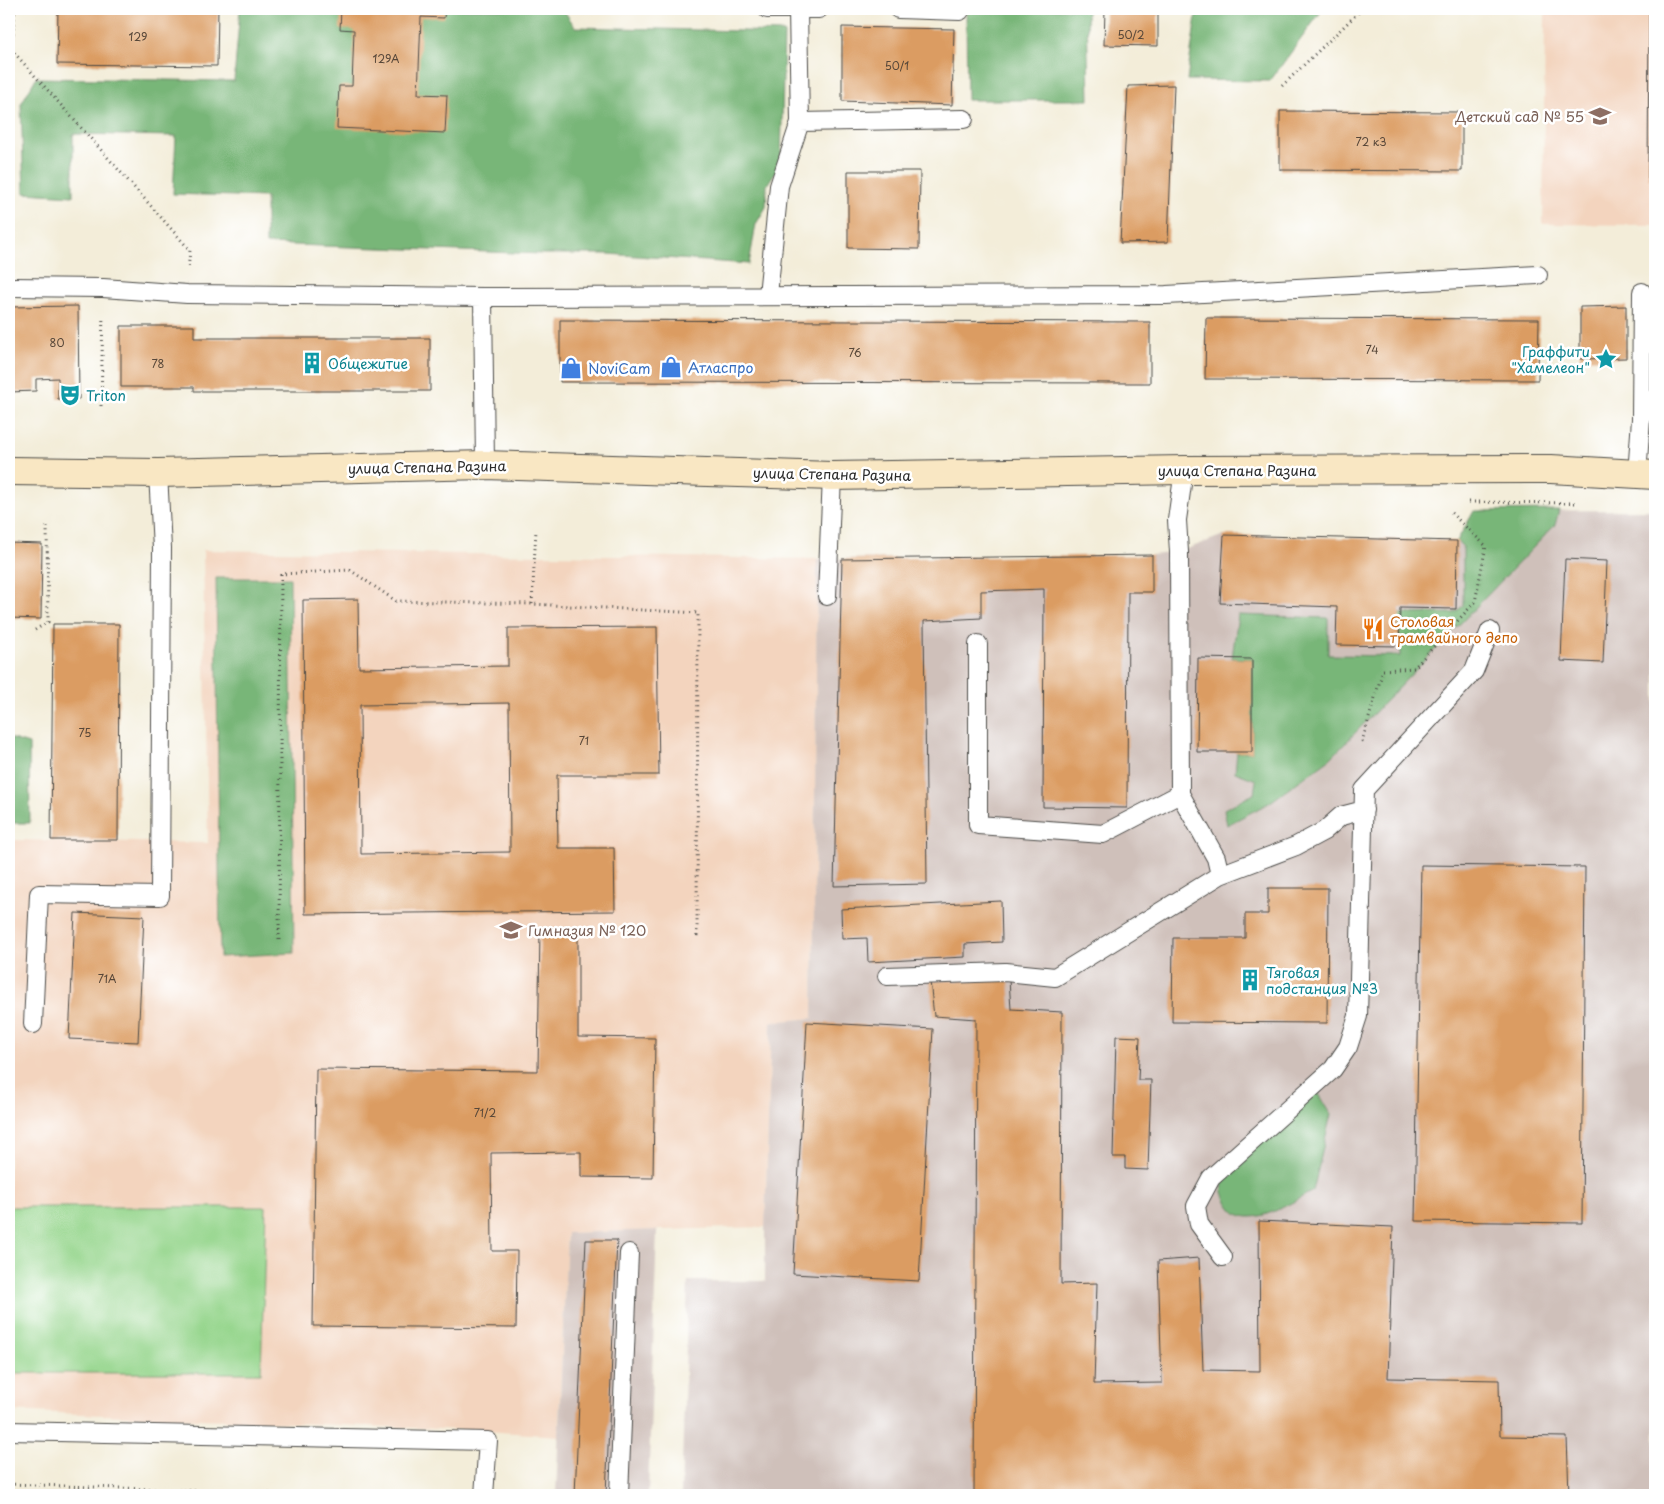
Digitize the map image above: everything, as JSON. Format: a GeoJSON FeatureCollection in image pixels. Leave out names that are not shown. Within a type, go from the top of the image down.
{"type":"FeatureCollection","features":[{"type":"Feature","properties":{"kind":"street","name":"улица Степана Разина"},"geometry":{"type":"LineString","coordinates":[[9,471],[158,473],[485,465],[832,476],[1184,470],[1551,469],[1646,475]]}},
{"type":"Feature","properties":{"kind":"lane"},"geometry":{"type":"LineString","coordinates":[[767,9],[820,9]]}},
{"type":"Feature","properties":{"kind":"lane"},"geometry":{"type":"LineString","coordinates":[[898,9],[960,11]]}},
{"type":"Feature","properties":{"kind":"lane"},"geometry":{"type":"LineString","coordinates":[[768,295],[779,186],[800,122],[798,10]]}},
{"type":"Feature","properties":{"kind":"lane"},"geometry":{"type":"LineString","coordinates":[[800,122],[964,118]]}},
{"type":"Feature","properties":{"kind":"lane"},"geometry":{"type":"LineString","coordinates":[[9,286],[103,288],[186,294],[483,297],[1166,295],[1538,274]]}},
{"type":"Feature","properties":{"kind":"lane"},"geometry":{"type":"LineString","coordinates":[[1642,292],[1641,419],[1646,475]]}},
{"type":"Feature","properties":{"kind":"lane"},"geometry":{"type":"LineString","coordinates":[[483,297],[485,465]]}},
{"type":"Feature","properties":{"kind":"lane"},"geometry":{"type":"LineString","coordinates":[[1184,470],[1177,520],[1179,552],[1180,794],[1216,858],[1220,876]]}},
{"type":"Feature","properties":{"kind":"lane"},"geometry":{"type":"LineString","coordinates":[[33,1024],[39,894],[160,896],[162,548],[158,473]]}},
{"type":"Feature","properties":{"kind":"lane"},"geometry":{"type":"LineString","coordinates":[[827,596],[832,476]]}},
{"type":"Feature","properties":{"kind":"lane"},"geometry":{"type":"LineString","coordinates":[[1222,1257],[1199,1224],[1196,1206],[1211,1178],[1333,1069],[1348,1046],[1358,1016],[1364,790],[1474,670],[1490,631]]}},
{"type":"Feature","properties":{"kind":"lane"},"geometry":{"type":"LineString","coordinates":[[978,644],[978,825],[1104,834],[1180,794]]}},
{"type":"Feature","properties":{"kind":"lane"},"geometry":{"type":"LineString","coordinates":[[887,976],[1005,972],[1055,977],[1220,876],[1296,846],[1324,830],[1341,816],[1364,810]]}},
{"type":"Feature","properties":{"kind":"lane"},"geometry":{"type":"LineString","coordinates":[[619,1495],[629,1253]]}},
{"type":"Feature","properties":{"kind":"lane"},"geometry":{"type":"LineString","coordinates":[[9,1431],[488,1441],[484,1495]]}},
{"type":"Feature","properties":{"kind":"path"},"geometry":{"type":"LineString","coordinates":[[9,84],[15,9]]}},
{"type":"Feature","properties":{"kind":"path"},"geometry":{"type":"LineString","coordinates":[[1282,86],[1362,9]]}},
{"type":"Feature","properties":{"kind":"path"},"geometry":{"type":"LineString","coordinates":[[11,49],[190,250],[186,294]]}},
{"type":"Feature","properties":{"kind":"path"},"geometry":{"type":"LineString","coordinates":[[101,406],[103,288]]}},
{"type":"Feature","properties":{"kind":"path"},"geometry":{"type":"LineString","coordinates":[[1469,502],[1526,502]]}},
{"type":"Feature","properties":{"kind":"path"},"geometry":{"type":"LineString","coordinates":[[1362,742],[1383,670],[1414,668],[1475,602],[1486,546],[1451,513]]}},
{"type":"Feature","properties":{"kind":"path"},"geometry":{"type":"LineString","coordinates":[[35,630],[48,622],[47,524]]}},
{"type":"Feature","properties":{"kind":"path"},"geometry":{"type":"LineString","coordinates":[[532,604],[536,530]]}},
{"type":"Feature","properties":{"kind":"path"},"geometry":{"type":"LineString","coordinates":[[278,940],[281,574],[350,570],[396,601],[532,604],[698,613],[697,937]]}},
{"type":"Feature","properties":{"kind":"path"},"geometry":{"type":"LineString","coordinates":[[9,1484],[314,1495]]}},
{"type":"Feature","properties":{"kind":"shaded area","name":"Детский сад № 55"},"geometry":{"type":"Polygon","coordinates":[[[1545,9],[1655,9],[1655,225],[1543,224],[1545,9]]]}},
{"type":"Feature","properties":{"kind":"shaded area"},"geometry":{"type":"Polygon","coordinates":[[[1655,510],[1655,1495],[681,1495],[688,1281],[765,1281],[771,1022],[813,1018],[817,559],[1152,555],[1179,552],[1224,535],[1457,541],[1474,511],[1655,510]]]}},
{"type":"Feature","properties":{"kind":"shaded area","name":"Гимназия № 120"},"geometry":{"type":"Polygon","coordinates":[[[203,550],[817,559],[813,1018],[771,1022],[765,1227],[567,1233],[558,1436],[486,1431],[9,1411],[9,840],[208,843],[203,550]]]}},
{"type":"Feature","properties":{"kind":"shaded area"},"geometry":{"type":"Polygon","coordinates":[[[657,1230],[648,1495],[556,1495],[567,1233],[657,1230]]]}},
{"type":"Feature","properties":{"kind":"green space"},"geometry":{"type":"Polygon","coordinates":[[[240,9],[563,9],[575,27],[784,32],[781,163],[767,185],[766,207],[756,224],[749,264],[608,254],[543,254],[266,244],[266,197],[173,194],[176,136],[73,134],[73,196],[24,193],[21,104],[36,78],[234,81],[240,9]]]}},
{"type":"Feature","properties":{"kind":"green space"},"geometry":{"type":"Polygon","coordinates":[[[966,9],[1087,9],[1089,100],[967,100],[966,9]]]}},
{"type":"Feature","properties":{"kind":"green space"},"geometry":{"type":"Polygon","coordinates":[[[1197,9],[1323,9],[1270,81],[1187,80],[1197,9]]]}},
{"type":"Feature","properties":{"kind":"green space"},"geometry":{"type":"Polygon","coordinates":[[[1559,510],[1555,525],[1331,758],[1269,803],[1227,825],[1224,809],[1254,794],[1256,780],[1235,772],[1237,752],[1252,752],[1252,659],[1232,658],[1238,615],[1328,618],[1328,655],[1400,656],[1399,614],[1454,613],[1463,606],[1463,547],[1457,541],[1474,511],[1559,510]]]}},
{"type":"Feature","properties":{"kind":"green space"},"geometry":{"type":"Polygon","coordinates":[[[216,578],[290,578],[294,953],[220,957],[216,578]]]}},
{"type":"Feature","properties":{"kind":"green space"},"geometry":{"type":"Polygon","coordinates":[[[9,738],[29,744],[30,823],[9,823],[9,738]]]}},
{"type":"Feature","properties":{"kind":"green space"},"geometry":{"type":"Polygon","coordinates":[[[1316,1089],[1331,1114],[1313,1191],[1270,1213],[1247,1217],[1238,1214],[1230,1206],[1223,1192],[1224,1170],[1316,1089]]]}},
{"type":"Feature","properties":{"kind":"green space"},"geometry":{"type":"Polygon","coordinates":[[[9,1207],[266,1207],[261,1373],[9,1373],[9,1207]]]}},
{"type":"Feature","properties":{"kind":"building"},"geometry":{"type":"Polygon","coordinates":[[[58,9],[218,9],[217,66],[57,64],[58,9]]]}},
{"type":"Feature","properties":{"kind":"building"},"geometry":{"type":"Polygon","coordinates":[[[341,9],[445,9],[444,18],[421,17],[418,94],[447,95],[445,133],[337,128],[339,86],[352,86],[354,30],[340,29],[341,9]]]}},
{"type":"Feature","properties":{"kind":"building"},"geometry":{"type":"Polygon","coordinates":[[[1105,9],[1158,9],[1158,46],[1104,45],[1105,9]]]}},
{"type":"Feature","properties":{"kind":"building"},"geometry":{"type":"Polygon","coordinates":[[[1649,9],[1655,9],[1655,178],[1648,178],[1649,9]]]}},
{"type":"Feature","properties":{"kind":"building"},"geometry":{"type":"Polygon","coordinates":[[[842,27],[954,29],[952,105],[842,101],[842,27]]]}},
{"type":"Feature","properties":{"kind":"building"},"geometry":{"type":"Polygon","coordinates":[[[1174,85],[1168,242],[1120,243],[1128,86],[1174,85]]]}},
{"type":"Feature","properties":{"kind":"building"},"geometry":{"type":"Polygon","coordinates":[[[1280,111],[1462,112],[1462,171],[1280,170],[1280,111]]]}},
{"type":"Feature","properties":{"kind":"building"},"geometry":{"type":"Polygon","coordinates":[[[848,171],[920,171],[919,249],[848,248],[848,171]]]}},
{"type":"Feature","properties":{"kind":"building"},"geometry":{"type":"Polygon","coordinates":[[[78,306],[79,399],[58,399],[58,378],[36,379],[36,391],[9,392],[9,307],[78,306]]]}},
{"type":"Feature","properties":{"kind":"building"},"geometry":{"type":"Polygon","coordinates":[[[1626,306],[1626,358],[1580,359],[1580,307],[1626,306]]]}},
{"type":"Feature","properties":{"kind":"building"},"geometry":{"type":"Polygon","coordinates":[[[1206,318],[1539,319],[1538,380],[1205,379],[1206,318]]]}},
{"type":"Feature","properties":{"kind":"building"},"geometry":{"type":"Polygon","coordinates":[[[560,320],[1150,322],[1150,383],[560,382],[560,320]]]}},
{"type":"Feature","properties":{"kind":"building","name":"Общежитие"},"geometry":{"type":"Polygon","coordinates":[[[121,326],[194,326],[194,338],[430,338],[430,391],[194,391],[194,387],[121,387],[121,326]]]}},
{"type":"Feature","properties":{"kind":"building"},"geometry":{"type":"Polygon","coordinates":[[[1224,535],[1457,541],[1456,609],[1400,608],[1399,646],[1336,645],[1337,607],[1220,603],[1224,535]]]}},
{"type":"Feature","properties":{"kind":"building"},"geometry":{"type":"Polygon","coordinates":[[[9,543],[42,544],[41,619],[9,618],[9,543]]]}},
{"type":"Feature","properties":{"kind":"building"},"geometry":{"type":"Polygon","coordinates":[[[1152,555],[1152,592],[1128,592],[1127,808],[1043,807],[1044,589],[981,591],[981,618],[924,621],[927,884],[834,886],[842,559],[1152,555]]]}},
{"type":"Feature","properties":{"kind":"building"},"geometry":{"type":"Polygon","coordinates":[[[1565,559],[1607,561],[1603,663],[1561,661],[1565,559]]]}},
{"type":"Feature","properties":{"kind":"building"},"geometry":{"type":"Polygon","coordinates":[[[358,599],[359,668],[508,666],[508,628],[657,627],[659,775],[557,775],[558,848],[614,848],[615,911],[305,914],[303,600],[358,599]],[[509,703],[360,705],[361,854],[510,852],[509,703]]]}},
{"type":"Feature","properties":{"kind":"building"},"geometry":{"type":"Polygon","coordinates":[[[53,624],[119,624],[118,840],[51,840],[53,624]]]}},
{"type":"Feature","properties":{"kind":"building"},"geometry":{"type":"Polygon","coordinates":[[[1198,658],[1252,659],[1252,752],[1197,752],[1198,658]]]}},
{"type":"Feature","properties":{"kind":"building"},"geometry":{"type":"Polygon","coordinates":[[[1421,865],[1585,867],[1582,1223],[1415,1221],[1421,865]]]}},
{"type":"Feature","properties":{"kind":"building","name":"Тяговая подстанция №3"},"geometry":{"type":"Polygon","coordinates":[[[1268,888],[1328,888],[1327,1023],[1172,1022],[1173,938],[1245,938],[1245,914],[1268,914],[1268,888]]]}},
{"type":"Feature","properties":{"kind":"building"},"geometry":{"type":"Polygon","coordinates":[[[1001,901],[1002,942],[965,944],[965,957],[868,962],[867,938],[842,939],[841,909],[1001,901]]]}},
{"type":"Feature","properties":{"kind":"building"},"geometry":{"type":"Polygon","coordinates":[[[75,913],[144,916],[138,1042],[69,1039],[75,913]]]}},
{"type":"Feature","properties":{"kind":"building"},"geometry":{"type":"Polygon","coordinates":[[[540,928],[578,928],[578,1037],[655,1038],[653,1178],[581,1177],[581,1152],[491,1153],[492,1251],[517,1251],[516,1328],[313,1326],[316,1069],[538,1071],[540,928]]]}},
{"type":"Feature","properties":{"kind":"building"},"geometry":{"type":"Polygon","coordinates":[[[1009,980],[1011,1009],[1062,1012],[1061,1284],[1097,1283],[1094,1384],[1162,1383],[1158,1261],[1199,1258],[1203,1370],[1260,1371],[1259,1221],[1393,1227],[1388,1378],[1499,1380],[1500,1436],[1567,1437],[1569,1495],[974,1495],[976,1019],[934,1016],[930,981],[1009,980]]]}},
{"type":"Feature","properties":{"kind":"building"},"geometry":{"type":"Polygon","coordinates":[[[807,1022],[933,1029],[919,1281],[793,1274],[807,1022]]]}},
{"type":"Feature","properties":{"kind":"building"},"geometry":{"type":"Polygon","coordinates":[[[1116,1036],[1140,1037],[1138,1080],[1151,1080],[1148,1170],[1125,1169],[1125,1157],[1113,1157],[1116,1036]]]}},
{"type":"Feature","properties":{"kind":"building"},"geometry":{"type":"Polygon","coordinates":[[[586,1240],[617,1240],[606,1495],[575,1495],[586,1240]]]}},
{"type":"Feature","properties":{"kind":"place","name":"Детский сад № 55"},"geometry":{"type":"Point","coordinates":[1600,116]}},
{"type":"Feature","properties":{"kind":"place","name":"Граффити \"Хамелеон\""},"geometry":{"type":"Point","coordinates":[1606,359]}},
{"type":"Feature","properties":{"kind":"place","name":"Общежитие"},"geometry":{"type":"Point","coordinates":[312,363]}},
{"type":"Feature","properties":{"kind":"place","name":"Атласпро"},"geometry":{"type":"Point","coordinates":[671,367]}},
{"type":"Feature","properties":{"kind":"place","name":"NoviСam"},"geometry":{"type":"Point","coordinates":[571,368]}},
{"type":"Feature","properties":{"kind":"place","name":"Triton"},"geometry":{"type":"Point","coordinates":[70,395]}},
{"type":"Feature","properties":{"kind":"place","name":"Столовая трамвайного депо"},"geometry":{"type":"Point","coordinates":[1373,629]}},
{"type":"Feature","properties":{"kind":"place","name":"Гимназия № 120"},"geometry":{"type":"Point","coordinates":[511,930]}},
{"type":"Feature","properties":{"kind":"place","name":"Тяговая подстанция №3"},"geometry":{"type":"Point","coordinates":[1250,980]}}]}
